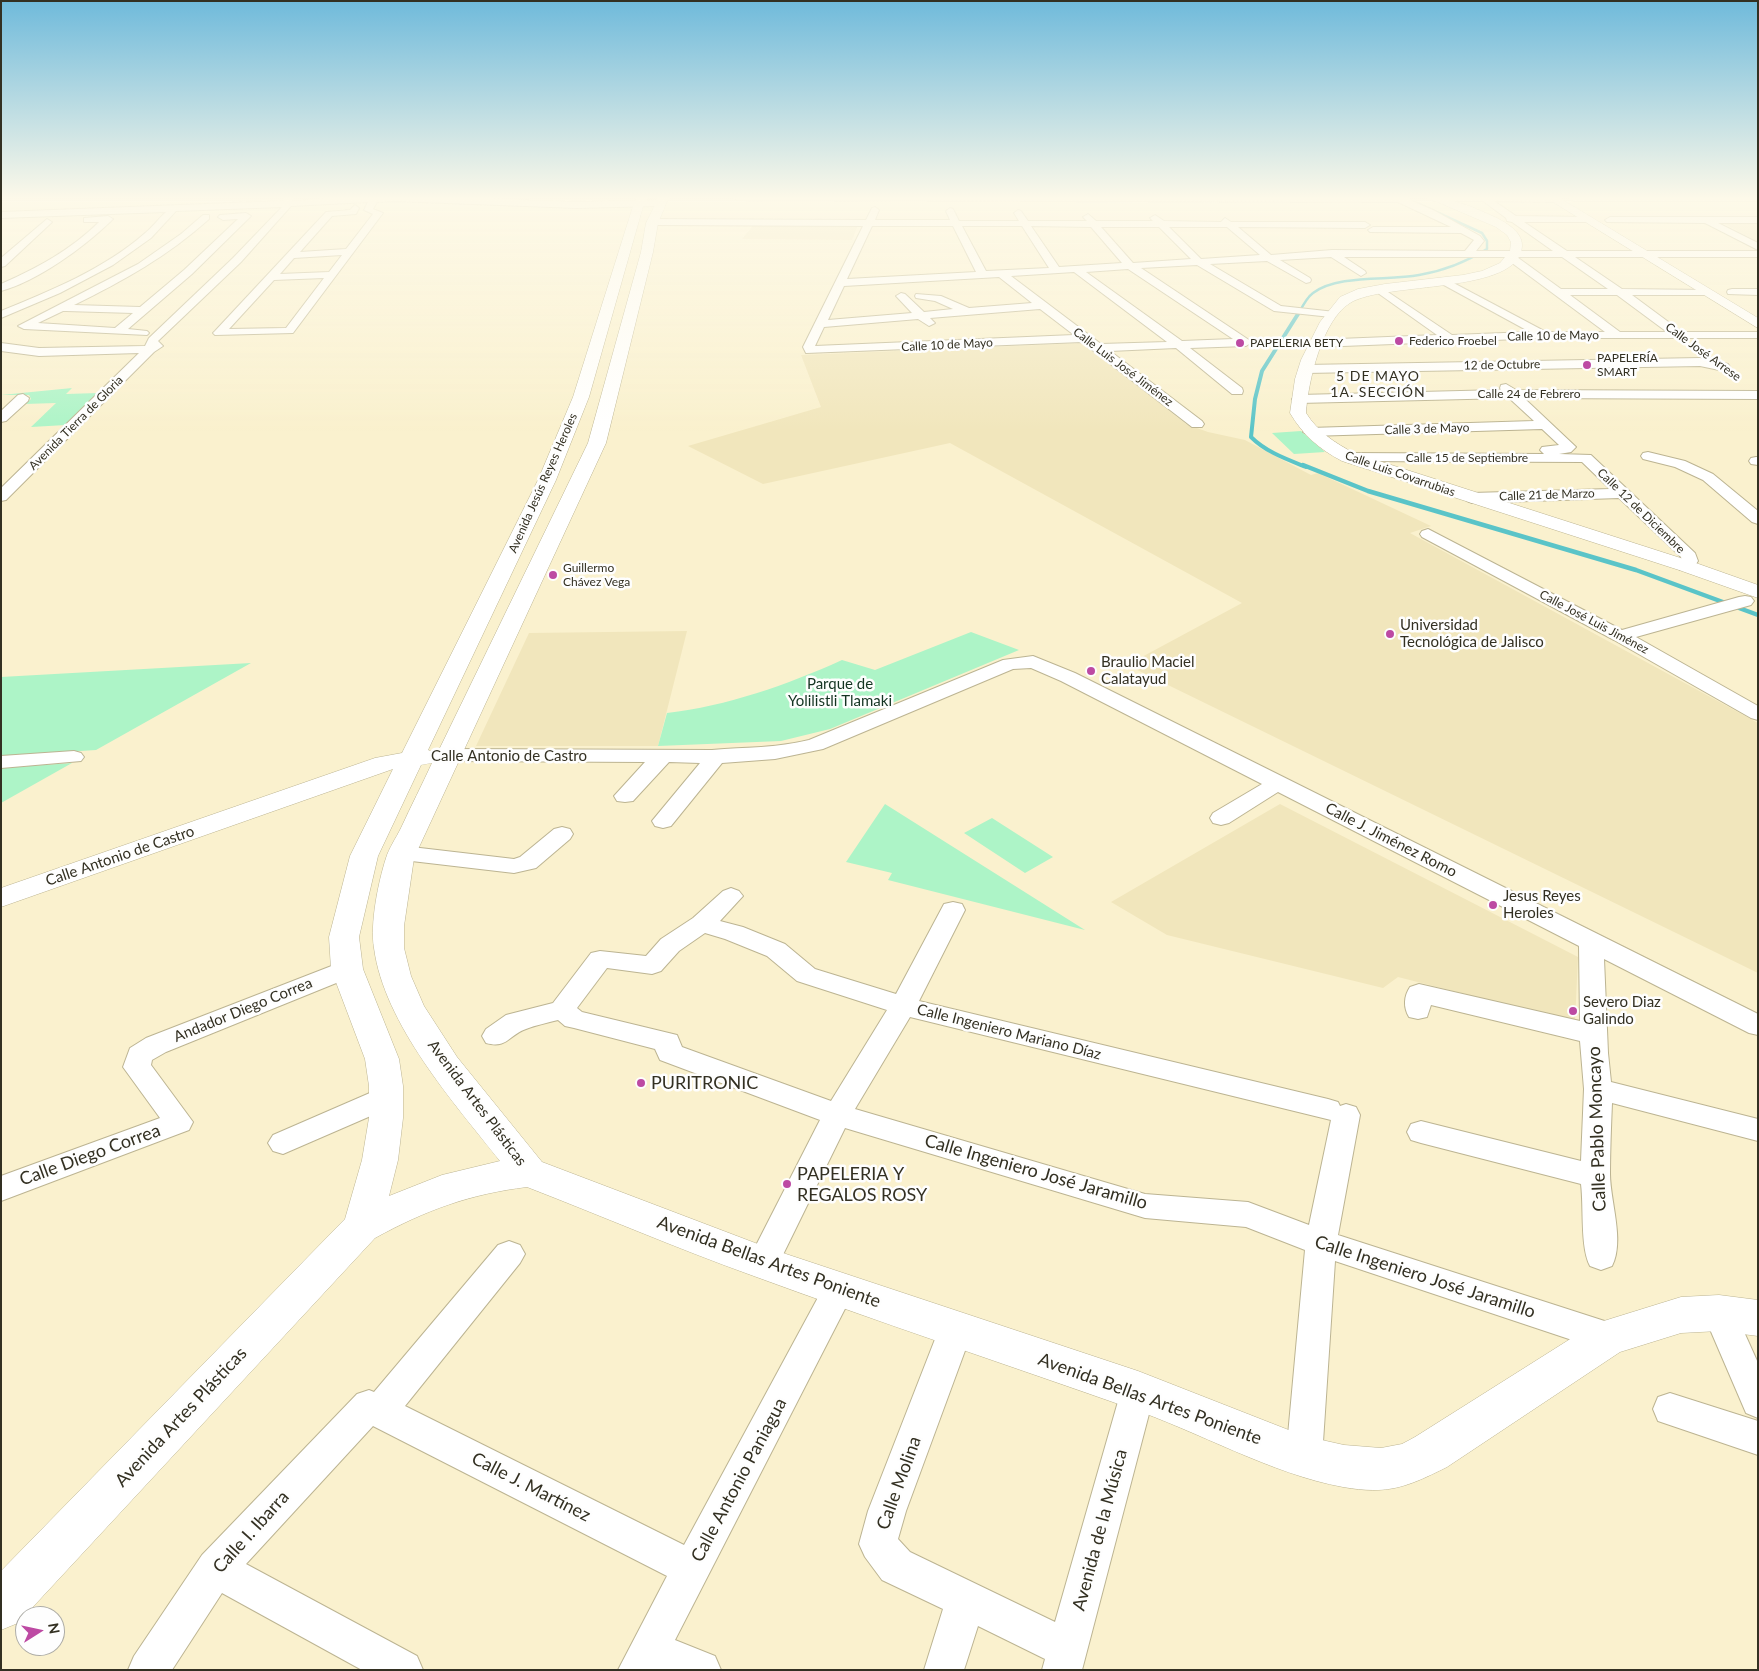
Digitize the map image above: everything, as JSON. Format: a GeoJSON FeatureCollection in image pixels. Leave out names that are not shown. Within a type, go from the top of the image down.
{"type":"FeatureCollection","features":[{"type":"Feature","properties":{"kind":"street"},"geometry":{"type":"LineString","coordinates":[[9,275],[21,278]]}},
{"type":"Feature","properties":{"kind":"street"},"geometry":{"type":"LineString","coordinates":[[3,287],[27,275]]}},
{"type":"Feature","properties":{"kind":"street"},"geometry":{"type":"LineString","coordinates":[[1,307],[71,275]]}},
{"type":"Feature","properties":{"kind":"street"},"geometry":{"type":"LineString","coordinates":[[1,316],[41,299],[87,275]]}},
{"type":"Feature","properties":{"kind":"street"},"geometry":{"type":"LineString","coordinates":[[24,326],[128,275]]}},
{"type":"Feature","properties":{"kind":"street"},"geometry":{"type":"LineString","coordinates":[[118,330],[184,275]]}},
{"type":"Feature","properties":{"kind":"street","name":"Avenida Tierra de Gloria"},"geometry":{"type":"LineString","coordinates":[[147,352],[153,340],[221,275]]}},
{"type":"Feature","properties":{"kind":"street"},"geometry":{"type":"LineString","coordinates":[[205,306],[233,275]]}},
{"type":"Feature","properties":{"kind":"street"},"geometry":{"type":"LineString","coordinates":[[332,275],[289,331],[219,333],[271,277],[332,275]]}},
{"type":"Feature","properties":{"kind":"street","name":"Avenida Jesús Reyes Heroles"},"geometry":{"type":"LineString","coordinates":[[412,758],[546,480],[581,397],[619,275]]}},
{"type":"Feature","properties":{"kind":"street","name":"Avenida Jesús Reyes Heroles"},"geometry":{"type":"LineString","coordinates":[[448,755],[596,443],[641,275]]}},
{"type":"Feature","properties":{"kind":"street"},"geometry":{"type":"LineString","coordinates":[[844,275],[821,324],[1043,305]]}},
{"type":"Feature","properties":{"kind":"street"},"geometry":{"type":"LineString","coordinates":[[840,283],[984,275]]}},
{"type":"Feature","properties":{"kind":"street","name":"Calle Luis José Jiménez"},"geometry":{"type":"LineString","coordinates":[[1003,275],[1197,424]]}},
{"type":"Feature","properties":{"kind":"street"},"geometry":{"type":"LineString","coordinates":[[1084,275],[1178,344],[1237,391]]}},
{"type":"Feature","properties":{"kind":"street"},"geometry":{"type":"LineString","coordinates":[[1098,348],[1246,342],[1144,275]]}},
{"type":"Feature","properties":{"kind":"street"},"geometry":{"type":"LineString","coordinates":[[1221,275],[1272,305],[1288,310],[1325,314]]}},
{"type":"Feature","properties":{"kind":"street"},"geometry":{"type":"LineString","coordinates":[[1298,275],[1306,280]]}},
{"type":"Feature","properties":{"kind":"street","name":"Calle Luis Covarrubias"},"geometry":{"type":"LineString","coordinates":[[1475,275],[1446,282],[1379,290],[1347,299],[1325,314],[1318,343],[1305,369],[1299,399],[1298,413],[1310,432],[1326,446],[1348,458],[1686,566],[1723,592],[1749,600]]}},
{"type":"Feature","properties":{"kind":"street"},"geometry":{"type":"LineString","coordinates":[[1537,275],[1617,335]]}},
{"type":"Feature","properties":{"kind":"street","name":"Calle José Arrese"},"geometry":{"type":"LineString","coordinates":[[1594,275],[1680,335],[1702,355]]}},
{"type":"Feature","properties":{"kind":"street"},"geometry":{"type":"LineString","coordinates":[[1676,275],[1758,324]]}},
{"type":"Feature","properties":{"kind":"street"},"geometry":{"type":"LineString","coordinates":[[1446,282],[1544,335]]}},
{"type":"Feature","properties":{"kind":"street"},"geometry":{"type":"LineString","coordinates":[[104,287],[122,288]]}},
{"type":"Feature","properties":{"kind":"street"},"geometry":{"type":"LineString","coordinates":[[150,288],[168,289]]}},
{"type":"Feature","properties":{"kind":"street"},"geometry":{"type":"LineString","coordinates":[[1728,289],[1758,292]]}},
{"type":"Feature","properties":{"kind":"street"},"geometry":{"type":"LineString","coordinates":[[1728,289],[1751,303]]}},
{"type":"Feature","properties":{"kind":"street"},"geometry":{"type":"LineString","coordinates":[[1379,290],[1448,337],[1482,365],[1569,448],[1536,450]]}},
{"type":"Feature","properties":{"kind":"street"},"geometry":{"type":"LineString","coordinates":[[1558,292],[1704,292]]}},
{"type":"Feature","properties":{"kind":"street"},"geometry":{"type":"LineString","coordinates":[[901,296],[949,345]]}},
{"type":"Feature","properties":{"kind":"street"},"geometry":{"type":"LineString","coordinates":[[920,296],[937,298],[967,312]]}},
{"type":"Feature","properties":{"kind":"street"},"geometry":{"type":"LineString","coordinates":[[63,308],[143,310]]}},
{"type":"Feature","properties":{"kind":"street","name":"Calle 10 de Mayo"},"geometry":{"type":"LineString","coordinates":[[821,324],[809,347],[810,350],[1084,338]]}},
{"type":"Feature","properties":{"kind":"street"},"geometry":{"type":"LineString","coordinates":[[1,325],[118,330],[142,333]]}},
{"type":"Feature","properties":{"kind":"street","name":"Calle 10 de Mayo"},"geometry":{"type":"LineString","coordinates":[[1318,343],[1544,335],[1758,335]]}},
{"type":"Feature","properties":{"kind":"street","name":"Avenida Tierra de Gloria"},"geometry":{"type":"LineString","coordinates":[[1,497],[147,352],[165,342]]}},
{"type":"Feature","properties":{"kind":"street"},"geometry":{"type":"LineString","coordinates":[[1,347],[39,352],[147,352]]}},
{"type":"Feature","properties":{"kind":"street"},"geometry":{"type":"LineString","coordinates":[[1,354],[35,358],[147,352]]}},
{"type":"Feature","properties":{"kind":"street","name":"12 de Octubre"},"geometry":{"type":"LineString","coordinates":[[1305,369],[1482,365],[1702,355],[1724,367]]}},
{"type":"Feature","properties":{"kind":"street","name":"Calle José Arrese"},"geometry":{"type":"LineString","coordinates":[[1724,367],[1749,387]]}},
{"type":"Feature","properties":{"kind":"street","name":"Calle 24 de Febrero"},"geometry":{"type":"LineString","coordinates":[[1299,399],[1749,387]]}},
{"type":"Feature","properties":{"kind":"street"},"geometry":{"type":"LineString","coordinates":[[581,397],[609,397]]}},
{"type":"Feature","properties":{"kind":"street"},"geometry":{"type":"LineString","coordinates":[[1,418],[23,398],[4,399]]}},
{"type":"Feature","properties":{"kind":"street","name":"Calle 3 de Mayo"},"geometry":{"type":"LineString","coordinates":[[1310,432],[1544,425]]}},
{"type":"Feature","properties":{"kind":"street"},"geometry":{"type":"LineString","coordinates":[[1648,456],[1680,464],[1708,477],[1758,520]]}},
{"type":"Feature","properties":{"kind":"street","name":"Calle 15 de Septiembre"},"geometry":{"type":"LineString","coordinates":[[1348,458],[1586,458]]}},
{"type":"Feature","properties":{"kind":"street","name":"Calle 12 de Diciembre"},"geometry":{"type":"LineString","coordinates":[[1586,458],[1689,556],[1690,561],[1686,566]]}},
{"type":"Feature","properties":{"kind":"street","name":"Calle 21 de Marzo"},"geometry":{"type":"LineString","coordinates":[[1472,498],[1621,493]]}},
{"type":"Feature","properties":{"kind":"street","name":"Calle José Luis Jiménez"},"geometry":{"type":"LineString","coordinates":[[1428,534],[1620,636],[1758,714]]}},
{"type":"Feature","properties":{"kind":"street"},"geometry":{"type":"LineString","coordinates":[[1620,636],[1749,600]]}},
{"type":"Feature","properties":{"kind":"street","name":"Calle Antonio de Castro"},"geometry":{"type":"LineString","coordinates":[[1,898],[375,766],[412,758],[448,755],[716,756],[774,754],[816,745],[1010,664],[1022,662]]}},
{"type":"Feature","properties":{"kind":"street","name":"Calle J. Jiménez Romo"},"geometry":{"type":"LineString","coordinates":[[1022,662],[1033,662],[1045,666],[1758,1026]]}},
{"type":"Feature","properties":{"kind":"street","name":"Avenida Artes Plásticas"},"geometry":{"type":"LineString","coordinates":[[448,755],[403,853],[391,902],[389,948],[394,972],[409,1008],[436,1053],[530,1172]]}},
{"type":"Feature","properties":{"kind":"street"},"geometry":{"type":"LineString","coordinates":[[625,796],[663,756]]}},
{"type":"Feature","properties":{"kind":"street"},"geometry":{"type":"LineString","coordinates":[[663,821],[716,756]]}},
{"type":"Feature","properties":{"kind":"street"},"geometry":{"type":"LineString","coordinates":[[1,762],[74,757]]}},
{"type":"Feature","properties":{"kind":"street","name":"Avenida Artes Plásticas"},"geometry":{"type":"LineString","coordinates":[[362,1227],[380,1160],[386,1118],[386,1097],[382,1059],[347,969],[344,937],[364,856],[412,758]]}},
{"type":"Feature","properties":{"kind":"street"},"geometry":{"type":"LineString","coordinates":[[1221,818],[1278,783]]}},
{"type":"Feature","properties":{"kind":"street"},"geometry":{"type":"LineString","coordinates":[[403,853],[514,866],[528,863],[562,834]]}},
{"type":"Feature","properties":{"kind":"street"},"geometry":{"type":"LineString","coordinates":[[496,1036],[515,1022],[562,1010],[600,958],[652,965],[670,945],[702,924],[731,896]]}},
{"type":"Feature","properties":{"kind":"street"},"geometry":{"type":"LineString","coordinates":[[763,1263],[837,1115],[903,1006],[954,910]]}},
{"type":"Feature","properties":{"kind":"street","name":"Calle Ingeniero Mariano Díaz"},"geometry":{"type":"LineString","coordinates":[[702,924],[734,933],[776,950],[806,975],[903,1006],[1337,1112],[1321,1243]]}},
{"type":"Feature","properties":{"kind":"street","name":"Calle Pablo Moncayo"},"geometry":{"type":"LineString","coordinates":[[1591,942],[1593,1034],[1598,1089],[1595,1176],[1599,1203],[1601,1257]]}},
{"type":"Feature","properties":{"kind":"street","name":"Andador Diego Correa"},"geometry":{"type":"LineString","coordinates":[[180,1122],[137,1067],[140,1055],[156,1045],[347,969]]}},
{"type":"Feature","properties":{"kind":"street"},"geometry":{"type":"LineString","coordinates":[[1418,1010],[1419,993],[1593,1034]]}},
{"type":"Feature","properties":{"kind":"street","name":"Calle Ingeniero José Jaramillo"},"geometry":{"type":"LineString","coordinates":[[562,1010],[574,1019],[667,1042],[670,1053],[837,1115],[1145,1206],[1248,1215],[1321,1243],[1608,1337]]}},
{"type":"Feature","properties":{"kind":"street"},"geometry":{"type":"LineString","coordinates":[[1598,1089],[1758,1130]]}},
{"type":"Feature","properties":{"kind":"street"},"geometry":{"type":"LineString","coordinates":[[283,1143],[386,1097]]}},
{"type":"Feature","properties":{"kind":"street","name":"Calle Diego Correa"},"geometry":{"type":"LineString","coordinates":[[1,1188],[180,1122]]}},
{"type":"Feature","properties":{"kind":"street"},"geometry":{"type":"LineString","coordinates":[[1421,1132],[1595,1176]]}},
{"type":"Feature","properties":{"kind":"street","name":"Avenida Artes Plásticas"},"geometry":{"type":"LineString","coordinates":[[1,1606],[362,1227],[394,1209],[462,1182],[496,1175],[530,1172]]}},
{"type":"Feature","properties":{"kind":"street","name":"Avenida Bellas Artes Poniente"},"geometry":{"type":"LineString","coordinates":[[530,1172],[763,1263],[1138,1391],[1304,1457],[1344,1466],[1380,1470],[1407,1464],[1431,1452],[1608,1337],[1681,1315],[1739,1316]]}},
{"type":"Feature","properties":{"kind":"street"},"geometry":{"type":"LineString","coordinates":[[1304,1457],[1321,1243]]}},
{"type":"Feature","properties":{"kind":"street","name":"Calle I. Ibarra"},"geometry":{"type":"LineString","coordinates":[[148,1670],[216,1569],[374,1409],[508,1254]]}},
{"type":"Feature","properties":{"kind":"street","name":"Calle Antonio Paniagua"},"geometry":{"type":"LineString","coordinates":[[644,1660],[839,1289]]}},
{"type":"Feature","properties":{"kind":"street"},"geometry":{"type":"LineString","coordinates":[[1739,1316],[1758,1402]]}},
{"type":"Feature","properties":{"kind":"street","name":"Calle Molina"},"geometry":{"type":"LineString","coordinates":[[956,1329],[887,1511],[878,1544],[896,1566],[966,1600],[1064,1659]]}},
{"type":"Feature","properties":{"kind":"street","name":"Avenida de la Música"},"geometry":{"type":"LineString","coordinates":[[1064,1659],[1138,1391]]}},
{"type":"Feature","properties":{"kind":"street","name":"Calle J. Martínez"},"geometry":{"type":"LineString","coordinates":[[374,1409],[692,1569]]}},
{"type":"Feature","properties":{"kind":"street"},"geometry":{"type":"LineString","coordinates":[[1670,1409],[1758,1438]]}},
{"type":"Feature","properties":{"kind":"street"},"geometry":{"type":"LineString","coordinates":[[216,1569],[404,1670]]}},
{"type":"Feature","properties":{"kind":"street"},"geometry":{"type":"LineString","coordinates":[[944,1670],[966,1600]]}},
{"type":"Feature","properties":{"kind":"street"},"geometry":{"type":"LineString","coordinates":[[644,1660],[701,1670]]}},
{"type":"Feature","properties":{"kind":"shaded area","name":"Universidad Tecnológica de Jalisco"},"geometry":{"type":"Polygon","coordinates":[[[1083,343],[1186,424],[1208,432],[1245,440],[1311,475],[1318,473],[1431,526],[1410,533],[1758,723],[1758,973],[1127,665],[1242,603],[950,443],[763,484],[688,446],[821,407],[801,355],[1083,343]]]}},
{"type":"Feature","properties":{"kind":"shaded area"},"geometry":{"type":"Polygon","coordinates":[[[687,631],[658,746],[476,746],[529,633],[687,631]]]}},
{"type":"Feature","properties":{"kind":"shaded area"},"geometry":{"type":"Polygon","coordinates":[[[1280,804],[1578,957],[1575,1022],[1398,977],[1383,988],[1167,935],[1111,902],[1280,804]]]}},
{"type":"Feature","properties":{"kind":"green space"},"geometry":{"type":"Polygon","coordinates":[[[72,388],[66,394],[98,393],[66,425],[31,427],[56,403],[25,404],[31,399],[29,395],[1,395],[72,388]]]}},
{"type":"Feature","properties":{"kind":"green space"},"geometry":{"type":"Polygon","coordinates":[[[1301,431],[1325,452],[1294,454],[1272,433],[1301,431]]]}},
{"type":"Feature","properties":{"kind":"green space","name":"Parque de Yolilistli Tlamaki"},"geometry":{"type":"Polygon","coordinates":[[[971,632],[1019,650],[830,729],[781,741],[658,746],[667,713],[734,700],[800,678],[842,660],[875,670],[971,632]]]}},
{"type":"Feature","properties":{"kind":"green space"},"geometry":{"type":"Polygon","coordinates":[[[251,663],[96,750],[1,756],[1,677],[251,663]]]}},
{"type":"Feature","properties":{"kind":"green space"},"geometry":{"type":"Polygon","coordinates":[[[72,763],[1,803],[1,768],[72,763]]]}},
{"type":"Feature","properties":{"kind":"green space"},"geometry":{"type":"Polygon","coordinates":[[[885,804],[1085,930],[888,880],[892,873],[846,862],[885,804]]]}},
{"type":"Feature","properties":{"kind":"green space"},"geometry":{"type":"Polygon","coordinates":[[[992,818],[1053,857],[1025,873],[964,833],[992,818]]]}},
{"type":"Feature","properties":{"kind":"waterway"},"geometry":{"type":"LineString","coordinates":[[1298,315],[1308,297],[1323,287],[1364,279],[1418,275]]}},
{"type":"Feature","properties":{"kind":"waterway"},"geometry":{"type":"LineString","coordinates":[[1298,314],[1262,371],[1255,399],[1251,437],[1270,451],[1306,467]]}},
{"type":"Feature","properties":{"kind":"waterway"},"geometry":{"type":"LineString","coordinates":[[1303,465],[1368,491],[1636,570],[1758,615]]}},
{"type":"Feature","properties":{"kind":"place","name":"Federico Froebel"},"geometry":{"type":"Point","coordinates":[1399,341]}},
{"type":"Feature","properties":{"kind":"place","name":"PAPELERIA BETY"},"geometry":{"type":"Point","coordinates":[1240,343]}},
{"type":"Feature","properties":{"kind":"place","name":"PAPELERÍA SMART"},"geometry":{"type":"Point","coordinates":[1587,365]}},
{"type":"Feature","properties":{"kind":"place","name":"Guillermo Chávez Vega"},"geometry":{"type":"Point","coordinates":[553,575]}},
{"type":"Feature","properties":{"kind":"place","name":"Universidad Tecnológica de Jalisco"},"geometry":{"type":"Point","coordinates":[1390,634]}},
{"type":"Feature","properties":{"kind":"place","name":"Braulio Maciel Calatayud"},"geometry":{"type":"Point","coordinates":[1091,671]}},
{"type":"Feature","properties":{"kind":"place","name":"Jesus Reyes Heroles"},"geometry":{"type":"Point","coordinates":[1493,905]}},
{"type":"Feature","properties":{"kind":"place","name":"Severo Diaz Galindo"},"geometry":{"type":"Point","coordinates":[1573,1011]}},
{"type":"Feature","properties":{"kind":"place","name":"PURITRONIC"},"geometry":{"type":"Point","coordinates":[641,1083]}},
{"type":"Feature","properties":{"kind":"place","name":"PAPELERIA Y REGALOS ROSY"},"geometry":{"type":"Point","coordinates":[787,1184]}},
{"type":"Feature","properties":{"kind":"district","name":"5 DE MAYO 1A. SECCIÓN"},"geometry":{"type":"Point","coordinates":[1378,384]}}]}
